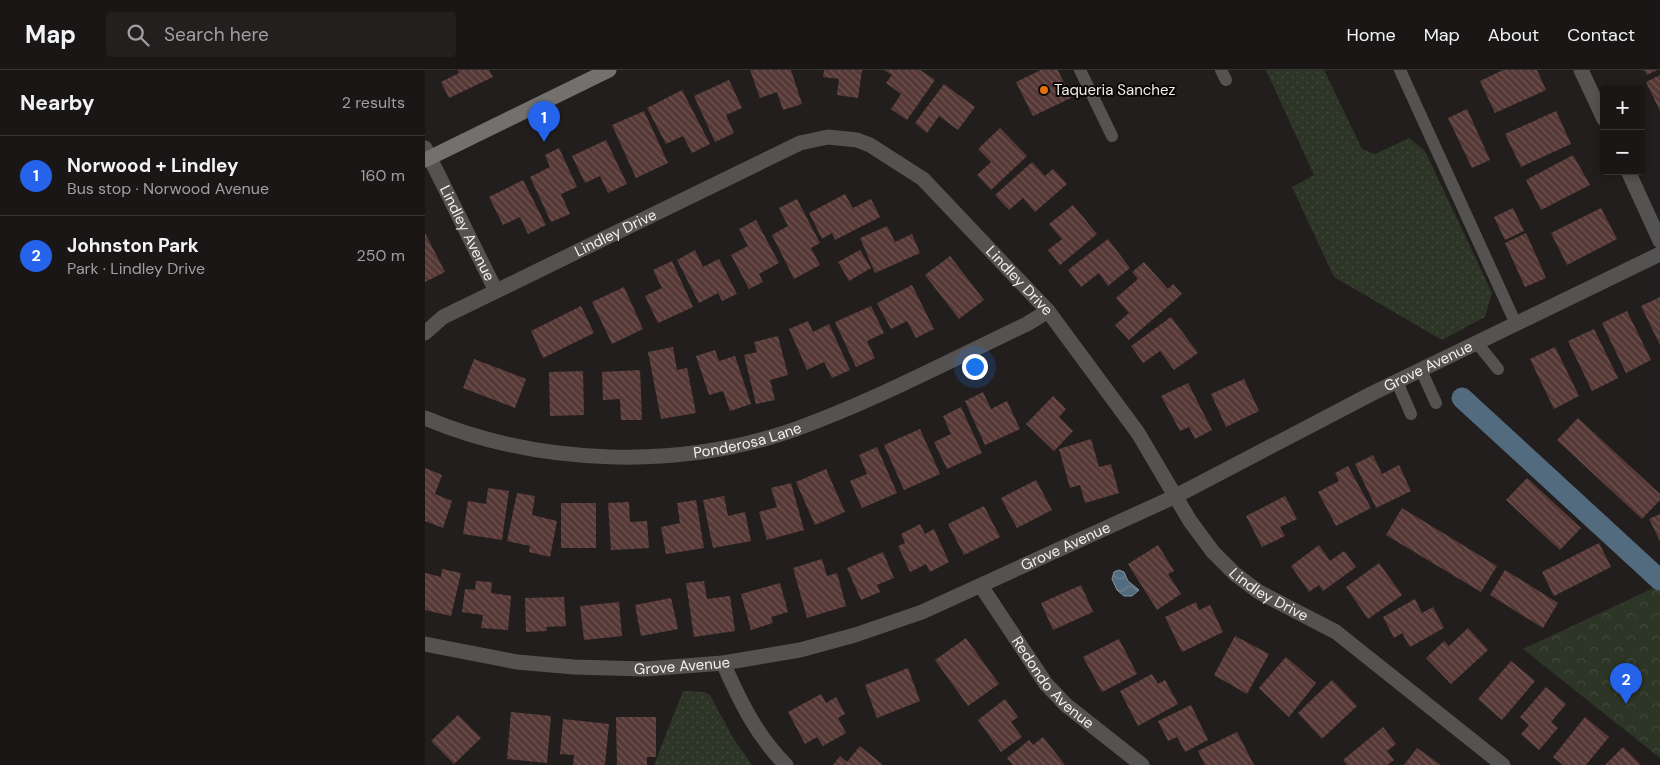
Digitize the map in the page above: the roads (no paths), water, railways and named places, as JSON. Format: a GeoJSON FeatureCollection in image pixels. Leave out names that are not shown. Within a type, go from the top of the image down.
{"type":"FeatureCollection","features":[{"type":"Feature","properties":{"kind":"main road"},"geometry":{"type":"LineString","coordinates":[[427,155],[609,70]]}},
{"type":"Feature","properties":{"kind":"street"},"geometry":{"type":"LineString","coordinates":[[1581,70],[1600,110]]}},
{"type":"Feature","properties":{"kind":"street","name":"Lindley Drive"},"geometry":{"type":"LineString","coordinates":[[425,333],[443,317],[800,143],[821,138],[843,138],[870,145],[923,179],[1048,311],[1138,433],[1190,521],[1213,552],[1235,574],[1259,592],[1336,632],[1503,765]]}},
{"type":"Feature","properties":{"kind":"street","name":"Lindley Avenue"},"geometry":{"type":"LineString","coordinates":[[427,155],[495,291]]}},
{"type":"Feature","properties":{"kind":"street"},"geometry":{"type":"LineString","coordinates":[[1630,175],[1660,241]]}},
{"type":"Feature","properties":{"kind":"street","name":"Grove Avenue"},"geometry":{"type":"LineString","coordinates":[[425,644],[517,662],[574,668],[645,669],[723,663],[800,650],[855,635],[922,612],[1176,496],[1421,370],[1660,254]]}},
{"type":"Feature","properties":{"kind":"street","name":"Ponderosa Lane"},"geometry":{"type":"LineString","coordinates":[[425,418],[494,440],[550,451],[588,455],[645,456],[702,451],[758,440],[795,429],[848,409],[1027,324],[1048,311]]}},
{"type":"Feature","properties":{"kind":"street","name":"Redondo Avenue"},"geometry":{"type":"LineString","coordinates":[[981,586],[1046,684],[1066,705],[1142,765]]}},
{"type":"Feature","properties":{"kind":"street"},"geometry":{"type":"LineString","coordinates":[[723,663],[744,710],[763,739],[786,765]]}},
{"type":"Feature","properties":{"kind":"lane"},"geometry":{"type":"LineString","coordinates":[[1080,70],[1112,136]]}},
{"type":"Feature","properties":{"kind":"lane"},"geometry":{"type":"LineString","coordinates":[[1400,70],[1516,324]]}},
{"type":"Feature","properties":{"kind":"lane"},"geometry":{"type":"LineString","coordinates":[[1477,343],[1498,369]]}},
{"type":"Feature","properties":{"kind":"lane"},"geometry":{"type":"LineString","coordinates":[[1421,370],[1436,402]]}},
{"type":"Feature","properties":{"kind":"lane"},"geometry":{"type":"LineString","coordinates":[[1397,382],[1411,414]]}},
{"type":"Feature","properties":{"kind":"water"},"geometry":{"type":"Polygon","coordinates":[[[1119,570],[1124,572],[1128,581],[1139,590],[1132,596],[1124,596],[1117,590],[1112,579],[1114,572],[1119,570]]]}},
{"type":"Feature","properties":{"kind":"waterway"},"geometry":{"type":"LineString","coordinates":[[1462,398],[1660,580]]}},
{"type":"Feature","properties":{"kind":"place","name":"Taqueria Sanchez"},"geometry":{"type":"Point","coordinates":[1044,90]}},
{"type":"Feature","properties":{"kind":"place","name":"Norwood + Lindley"},"geometry":{"type":"Point","coordinates":[544,142]}},
{"type":"Feature","properties":{"kind":"place","name":"Johnston Park"},"geometry":{"type":"Point","coordinates":[1626,704]}}]}
